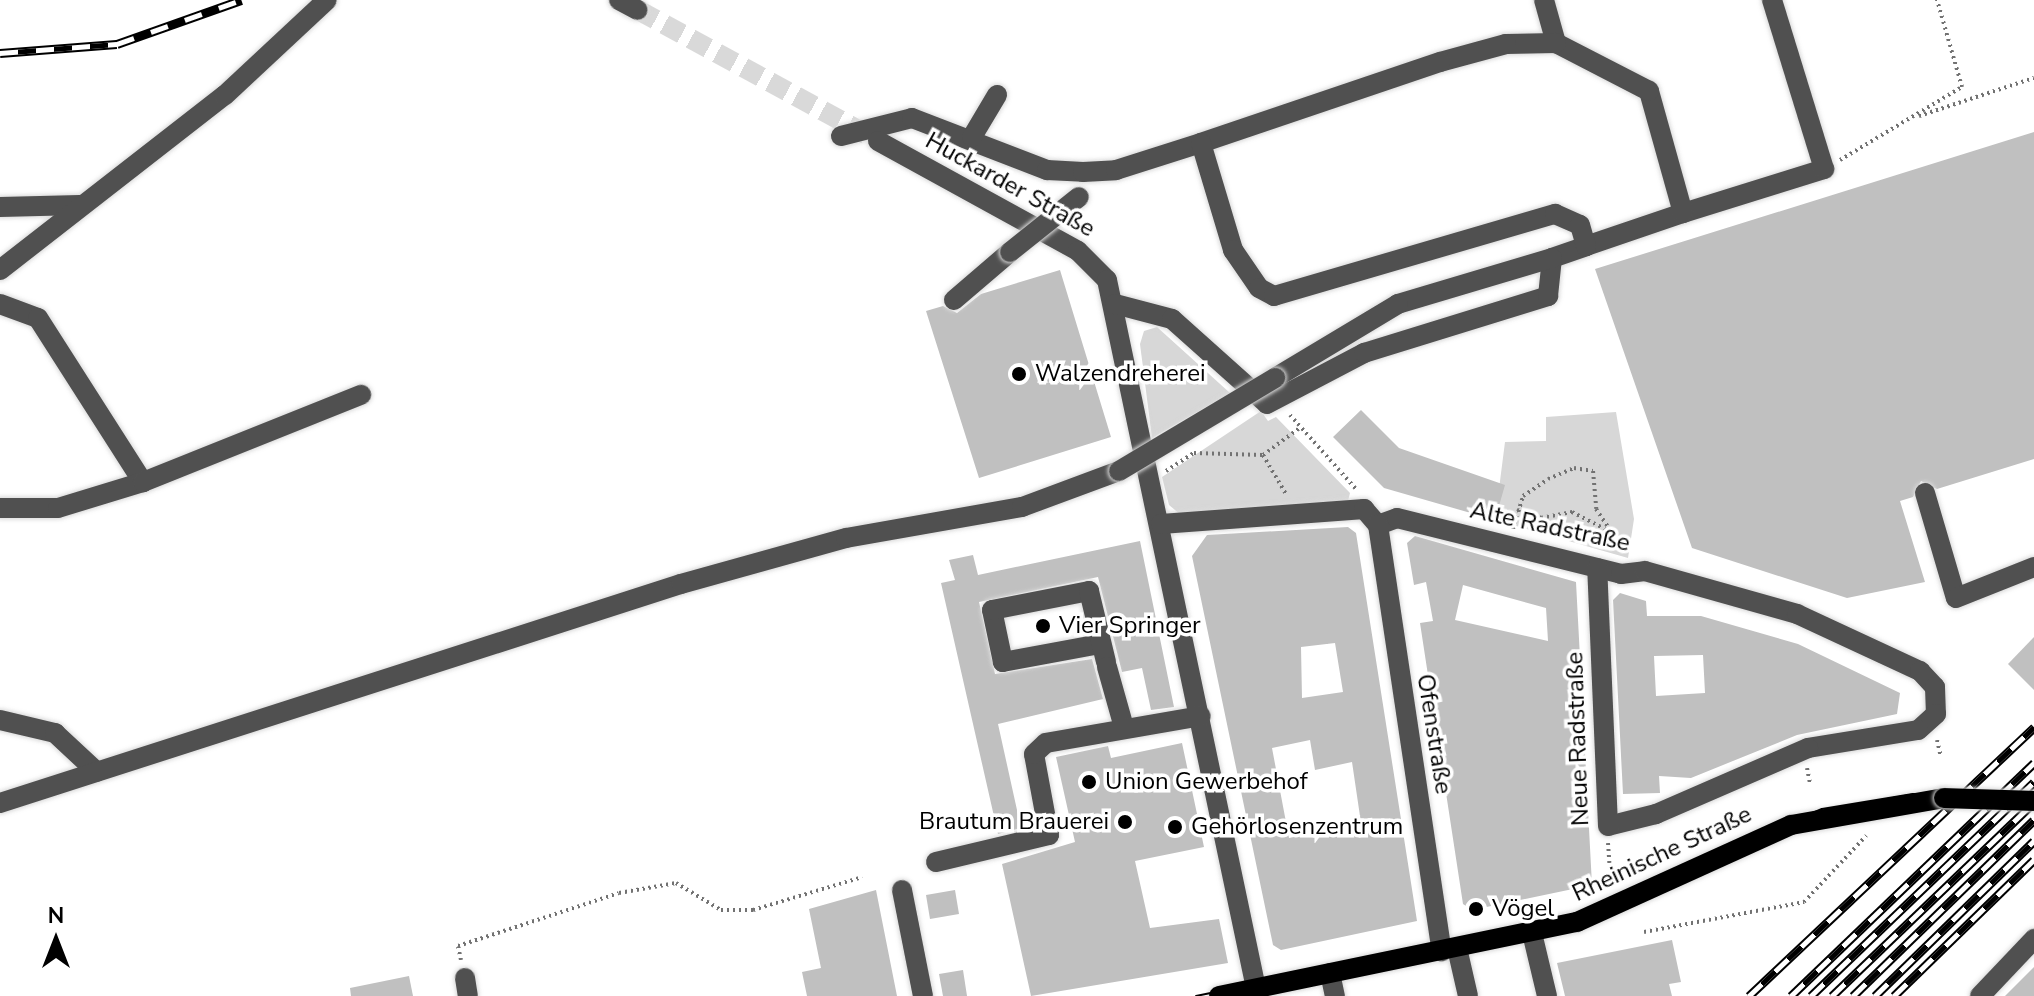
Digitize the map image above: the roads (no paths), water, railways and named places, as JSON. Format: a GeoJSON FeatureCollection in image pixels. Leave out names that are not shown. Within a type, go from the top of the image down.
{"type":"FeatureCollection","features":[{"type":"Feature","properties":{"kind":"main road","name":"Rheinische Straße"},"geometry":{"type":"LineString","coordinates":[[1219,996],[1532,933],[1612,909],[1791,825],[1944,798],[2034,801]]}},
{"type":"Feature","properties":{"kind":"street"},"geometry":{"type":"LineString","coordinates":[[0,270],[225,95],[327,0]]}},
{"type":"Feature","properties":{"kind":"street"},"geometry":{"type":"LineString","coordinates":[[619,0],[638,10]]}},
{"type":"Feature","properties":{"kind":"street"},"geometry":{"type":"LineString","coordinates":[[1544,0],[1556,43]]}},
{"type":"Feature","properties":{"kind":"street"},"geometry":{"type":"LineString","coordinates":[[0,803],[681,584],[846,538],[1022,507],[1119,471],[1398,304],[1552,258],[1824,169],[1772,0]]}},
{"type":"Feature","properties":{"kind":"street"},"geometry":{"type":"LineString","coordinates":[[841,136],[912,118],[972,137],[1047,170],[1116,170],[1440,62],[1506,44],[1556,43],[1649,91],[1683,213]]}},
{"type":"Feature","properties":{"kind":"street"},"geometry":{"type":"LineString","coordinates":[[972,137],[997,95]]}},
{"type":"Feature","properties":{"kind":"street","name":"Huckarder Straße"},"geometry":{"type":"LineString","coordinates":[[878,141],[1078,251],[1096,264],[1115,304],[1256,988]]}},
{"type":"Feature","properties":{"kind":"street"},"geometry":{"type":"LineString","coordinates":[[1201,143],[1233,250],[1259,288],[1274,296],[1555,214],[1573,218],[1586,246]]}},
{"type":"Feature","properties":{"kind":"street"},"geometry":{"type":"LineString","coordinates":[[954,300],[1116,170]]}},
{"type":"Feature","properties":{"kind":"street"},"geometry":{"type":"LineString","coordinates":[[0,207],[80,205]]}},
{"type":"Feature","properties":{"kind":"street"},"geometry":{"type":"LineString","coordinates":[[1115,304],[1172,319],[1267,404],[1280,402],[1364,353],[1548,296],[1552,258]]}},
{"type":"Feature","properties":{"kind":"street"},"geometry":{"type":"LineString","coordinates":[[0,304],[38,318],[143,482]]}},
{"type":"Feature","properties":{"kind":"street"},"geometry":{"type":"LineString","coordinates":[[0,508],[58,508],[143,482],[361,395]]}},
{"type":"Feature","properties":{"kind":"street"},"geometry":{"type":"LineString","coordinates":[[1925,493],[1956,598],[2034,567]]}},
{"type":"Feature","properties":{"kind":"street","name":"Alte Radstraße"},"geometry":{"type":"LineString","coordinates":[[1161,524],[1287,514],[1397,518],[1597,568],[1645,571],[1797,614],[1920,671]]}},
{"type":"Feature","properties":{"kind":"street","name":"Ofenstraße"},"geometry":{"type":"LineString","coordinates":[[1371,517],[1449,950],[1468,996]]}},
{"type":"Feature","properties":{"kind":"street","name":"Neue Radstraße"},"geometry":{"type":"LineString","coordinates":[[1597,568],[1608,826]]}},
{"type":"Feature","properties":{"kind":"street"},"geometry":{"type":"LineString","coordinates":[[1104,658],[1003,662],[992,610],[1089,591],[1123,724]]}},
{"type":"Feature","properties":{"kind":"street","name":"Rheinische Straße"},"geometry":{"type":"LineString","coordinates":[[1608,826],[1656,814],[1808,748],[1926,726],[1937,695],[1920,671]]}},
{"type":"Feature","properties":{"kind":"street"},"geometry":{"type":"LineString","coordinates":[[936,862],[1049,835],[1034,754],[1046,743],[1123,724],[1201,716]]}},
{"type":"Feature","properties":{"kind":"street"},"geometry":{"type":"LineString","coordinates":[[0,720],[55,733],[97,772]]}},
{"type":"Feature","properties":{"kind":"street"},"geometry":{"type":"LineString","coordinates":[[902,890],[923,996]]}},
{"type":"Feature","properties":{"kind":"street"},"geometry":{"type":"LineString","coordinates":[[1532,933],[1547,996]]}},
{"type":"Feature","properties":{"kind":"street"},"geometry":{"type":"LineString","coordinates":[[1980,996],[2034,939]]}},
{"type":"Feature","properties":{"kind":"street"},"geometry":{"type":"LineString","coordinates":[[1330,973],[1335,996]]}},
{"type":"Feature","properties":{"kind":"tunnel"},"geometry":{"type":"LineString","coordinates":[[638,10],[871,137]]}},
{"type":"Feature","properties":{"kind":"tram line"},"geometry":{"type":"LineString","coordinates":[[1196,996],[1558,922],[1822,809],[1913,794],[2034,796]]}},
{"type":"Feature","properties":{"kind":"railway"},"geometry":{"type":"LineString","coordinates":[[0,53],[117,44],[241,0]]}},
{"type":"Feature","properties":{"kind":"railway"},"geometry":{"type":"LineString","coordinates":[[1749,996],[2034,727]]}},
{"type":"Feature","properties":{"kind":"railway"},"geometry":{"type":"LineString","coordinates":[[1791,996],[2034,763]]}},
{"type":"Feature","properties":{"kind":"railway"},"geometry":{"type":"LineString","coordinates":[[1811,996],[2034,782]]}},
{"type":"Feature","properties":{"kind":"railway"},"geometry":{"type":"LineString","coordinates":[[1832,996],[2034,802]]}},
{"type":"Feature","properties":{"kind":"railway"},"geometry":{"type":"LineString","coordinates":[[1853,996],[2034,820]]}},
{"type":"Feature","properties":{"kind":"railway"},"geometry":{"type":"LineString","coordinates":[[1875,996],[2034,841]]}},
{"type":"Feature","properties":{"kind":"railway"},"geometry":{"type":"LineString","coordinates":[[1894,996],[2034,860]]}},
{"type":"Feature","properties":{"kind":"place","name":"Walzendreherei"},"geometry":{"type":"Point","coordinates":[1019,374]}},
{"type":"Feature","properties":{"kind":"place","name":"Vier Springer"},"geometry":{"type":"Point","coordinates":[1043,626]}},
{"type":"Feature","properties":{"kind":"place","name":"Union Gewerbehof"},"geometry":{"type":"Point","coordinates":[1089,782]}},
{"type":"Feature","properties":{"kind":"place","name":"Brautum Brauerei"},"geometry":{"type":"Point","coordinates":[1125,822]}},
{"type":"Feature","properties":{"kind":"place","name":"Gehörlosenzentrum"},"geometry":{"type":"Point","coordinates":[1175,827]}},
{"type":"Feature","properties":{"kind":"place","name":"Vögel"},"geometry":{"type":"Point","coordinates":[1476,909]}}]}
